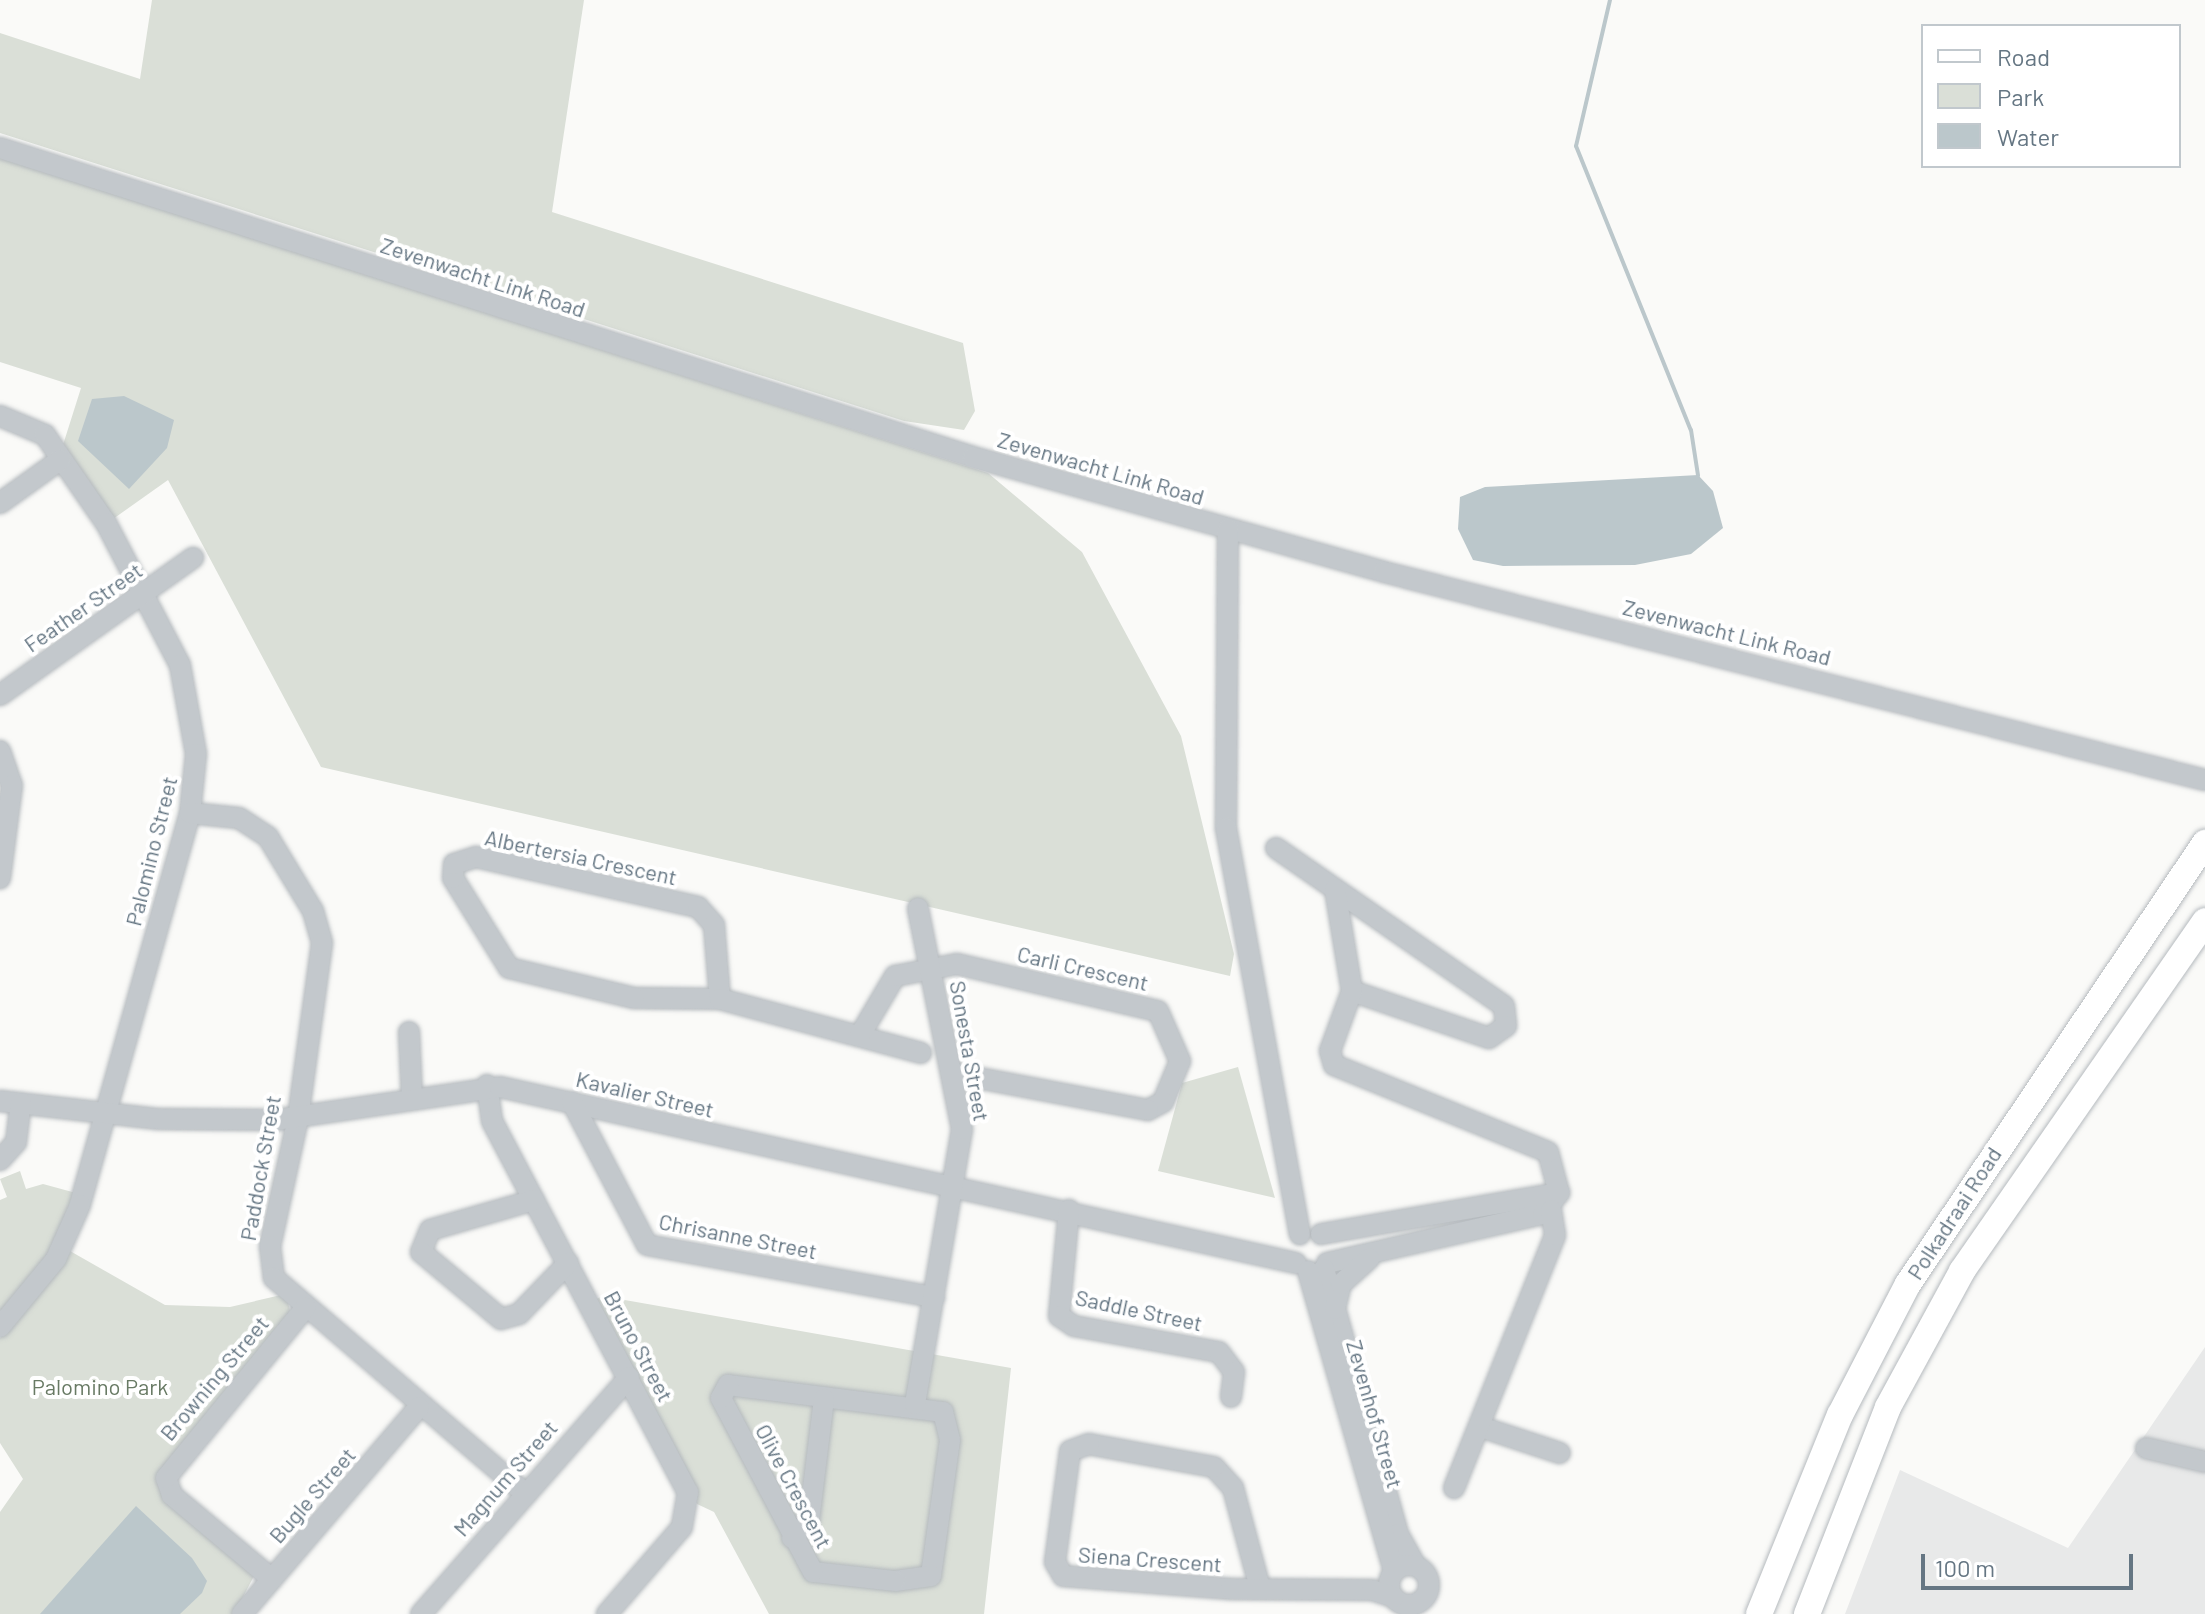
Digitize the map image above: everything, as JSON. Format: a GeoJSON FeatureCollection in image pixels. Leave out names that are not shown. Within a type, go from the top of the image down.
{"type":"FeatureCollection","features":[{"type":"Feature","properties":{"kind":"main road","name":"Polkadraai Road"},"geometry":{"type":"LineString","coordinates":[[1759,1614],[1840,1415],[1908,1284],[2205,843]]}},
{"type":"Feature","properties":{"kind":"main road","name":"Polkadraai Road"},"geometry":{"type":"LineString","coordinates":[[1807,1614],[1888,1407],[1962,1271],[2205,921]]}},
{"type":"Feature","properties":{"kind":"street","name":"Zevenwacht Link Road"},"geometry":{"type":"LineString","coordinates":[[0,148],[958,453],[1228,529],[2205,780]]}},
{"type":"Feature","properties":{"kind":"street","name":"Palomino Street"},"geometry":{"type":"LineString","coordinates":[[0,416],[45,435],[106,523],[180,665],[192,711],[190,813],[69,1235],[0,1327]]}},
{"type":"Feature","properties":{"kind":"street"},"geometry":{"type":"LineString","coordinates":[[0,503],[60,460]]}},
{"type":"Feature","properties":{"kind":"street"},"geometry":{"type":"LineString","coordinates":[[1228,529],[1226,828],[1299,1204],[1311,1251]]}},
{"type":"Feature","properties":{"kind":"street","name":"Feather Street"},"geometry":{"type":"LineString","coordinates":[[0,695],[193,558]]}},
{"type":"Feature","properties":{"kind":"street"},"geometry":{"type":"LineString","coordinates":[[0,751],[12,785],[0,878]]}},
{"type":"Feature","properties":{"kind":"street","name":"Paddock Street"},"geometry":{"type":"LineString","coordinates":[[190,813],[228,816],[259,829],[313,911],[322,958],[298,1118],[269,1259],[274,1278],[419,1407],[524,1492]]}},
{"type":"Feature","properties":{"kind":"street"},"geometry":{"type":"LineString","coordinates":[[1276,848],[1504,1006],[1506,1026],[1489,1038],[1352,991]]}},
{"type":"Feature","properties":{"kind":"street","name":"Albertersia Crescent"},"geometry":{"type":"LineString","coordinates":[[720,999],[714,925],[704,910],[476,857],[454,864],[453,878],[509,968],[634,998],[720,999],[921,1053]]}},
{"type":"Feature","properties":{"kind":"street"},"geometry":{"type":"LineString","coordinates":[[1335,889],[1352,991],[1330,1051],[1334,1065],[1548,1152],[1555,1201],[1555,1235],[1481,1427],[1454,1488]]}},
{"type":"Feature","properties":{"kind":"street","name":"Sonesta Street"},"geometry":{"type":"LineString","coordinates":[[915,1404],[962,1129],[918,908]]}},
{"type":"Feature","properties":{"kind":"street","name":"Carli Crescent"},"geometry":{"type":"LineString","coordinates":[[860,1035],[895,976],[957,964],[1153,1009],[1169,1023],[1180,1061],[1163,1102],[1148,1110],[952,1073]]}},
{"type":"Feature","properties":{"kind":"street"},"geometry":{"type":"LineString","coordinates":[[409,1032],[412,1098]]}},
{"type":"Feature","properties":{"kind":"street","name":"Kavalier Street"},"geometry":{"type":"LineString","coordinates":[[10,1102],[106,1113],[298,1118],[487,1085],[953,1188],[1272,1254],[1311,1251]]}},
{"type":"Feature","properties":{"kind":"street","name":"Bruno Street"},"geometry":{"type":"LineString","coordinates":[[487,1085],[492,1121],[688,1492],[690,1509],[607,1614]]}},
{"type":"Feature","properties":{"kind":"street"},"geometry":{"type":"LineString","coordinates":[[0,1160],[16,1142],[10,1102]]}},
{"type":"Feature","properties":{"kind":"street","name":"Chrisanne Street"},"geometry":{"type":"LineString","coordinates":[[572,1102],[647,1245],[934,1297]]}},
{"type":"Feature","properties":{"kind":"street"},"geometry":{"type":"LineString","coordinates":[[534,1200],[430,1230],[421,1252],[501,1319],[519,1314],[568,1263]]}},
{"type":"Feature","properties":{"kind":"street"},"geometry":{"type":"LineString","coordinates":[[1311,1251],[1555,1201]]}},
{"type":"Feature","properties":{"kind":"street"},"geometry":{"type":"LineString","coordinates":[[1311,1251],[1372,1256],[1555,1201]]}},
{"type":"Feature","properties":{"kind":"street","name":"Saddle Street"},"geometry":{"type":"LineString","coordinates":[[1069,1210],[1059,1316],[1074,1326],[1219,1352],[1234,1372],[1231,1397]]}},
{"type":"Feature","properties":{"kind":"street","name":"Zevenhof Street"},"geometry":{"type":"LineString","coordinates":[[1311,1251],[1335,1312],[1398,1534],[1415,1565],[1429,1581],[1401,1596],[1311,1251]]}},
{"type":"Feature","properties":{"kind":"street"},"geometry":{"type":"LineString","coordinates":[[1335,1312],[1341,1284],[1372,1256]]}},
{"type":"Feature","properties":{"kind":"street","name":"Browning Street"},"geometry":{"type":"LineString","coordinates":[[272,1579],[172,1495],[166,1478],[305,1308]]}},
{"type":"Feature","properties":{"kind":"street","name":"Magnum Street"},"geometry":{"type":"LineString","coordinates":[[421,1614],[524,1492],[629,1377]]}},
{"type":"Feature","properties":{"kind":"street","name":"Olive Crescent"},"geometry":{"type":"LineString","coordinates":[[722,1390],[824,1399],[915,1404],[943,1412],[949,1422],[931,1576],[920,1581],[824,1576],[813,1572],[792,1538],[722,1390]]}},
{"type":"Feature","properties":{"kind":"street"},"geometry":{"type":"LineString","coordinates":[[792,1538],[809,1521],[824,1399]]}},
{"type":"Feature","properties":{"kind":"street","name":"Bugle Street"},"geometry":{"type":"LineString","coordinates":[[242,1614],[419,1407]]}},
{"type":"Feature","properties":{"kind":"street"},"geometry":{"type":"LineString","coordinates":[[1481,1427],[1560,1453]]}},
{"type":"Feature","properties":{"kind":"street","name":"Siena Crescent"},"geometry":{"type":"LineString","coordinates":[[1260,1588],[1233,1488],[1214,1467],[1089,1444],[1070,1451],[1055,1562],[1063,1576],[1260,1588],[1401,1596]]}},
{"type":"Feature","properties":{"kind":"street"},"geometry":{"type":"LineString","coordinates":[[2146,1448],[2205,1462]]}},
{"type":"Feature","properties":{"kind":"street"},"geometry":{"type":"LineString","coordinates":[[1401,1596],[1415,1565]]}},
{"type":"Feature","properties":{"kind":"shaded area"},"geometry":{"type":"Polygon","coordinates":[[[2205,1347],[2205,1614],[1845,1614],[1900,1470],[2068,1548],[2205,1347]]]}},
{"type":"Feature","properties":{"kind":"green space"},"geometry":{"type":"Polygon","coordinates":[[[152,0],[584,0],[552,212],[963,343],[975,411],[964,430],[904,421],[0,133],[0,33],[140,79],[152,0]]]}},
{"type":"Feature","properties":{"kind":"green space"},"geometry":{"type":"Polygon","coordinates":[[[0,158],[988,473],[1082,552],[1181,736],[1234,954],[1230,976],[321,767],[168,480],[113,519],[62,448],[81,388],[0,362],[0,158]]]}},
{"type":"Feature","properties":{"kind":"green space"},"geometry":{"type":"Polygon","coordinates":[[[1238,1067],[1275,1198],[1158,1171],[1182,1083],[1238,1067]]]}},
{"type":"Feature","properties":{"kind":"green space","name":"Palomino Park"},"geometry":{"type":"Polygon","coordinates":[[[20,1171],[26,1189],[43,1184],[76,1193],[58,1241],[0,1316],[0,1200],[7,1197],[0,1179],[20,1171]]]}},
{"type":"Feature","properties":{"kind":"green space","name":"Palomino Park"},"geometry":{"type":"Polygon","coordinates":[[[70,1251],[165,1305],[230,1307],[281,1295],[288,1302],[290,1311],[161,1470],[254,1576],[234,1614],[0,1614],[0,1512],[23,1479],[0,1443],[0,1338],[70,1251]]]}},
{"type":"Feature","properties":{"kind":"green space"},"geometry":{"type":"Polygon","coordinates":[[[602,1296],[1011,1368],[984,1614],[769,1614],[714,1512],[697,1504],[595,1300],[602,1296]]]}},
{"type":"Feature","properties":{"kind":"water"},"geometry":{"type":"Polygon","coordinates":[[[124,396],[174,420],[167,448],[129,489],[78,441],[92,399],[124,396]]]}},
{"type":"Feature","properties":{"kind":"water"},"geometry":{"type":"Polygon","coordinates":[[[1698,475],[1713,491],[1723,528],[1691,554],[1635,565],[1503,566],[1473,560],[1458,529],[1460,497],[1485,487],[1698,475]]]}},
{"type":"Feature","properties":{"kind":"water"},"geometry":{"type":"Polygon","coordinates":[[[136,1506],[192,1558],[207,1581],[202,1593],[180,1614],[40,1614],[136,1506]]]}},
{"type":"Feature","properties":{"kind":"waterway"},"geometry":{"type":"LineString","coordinates":[[1610,0],[1576,146],[1691,430],[1698,475]]}}]}
